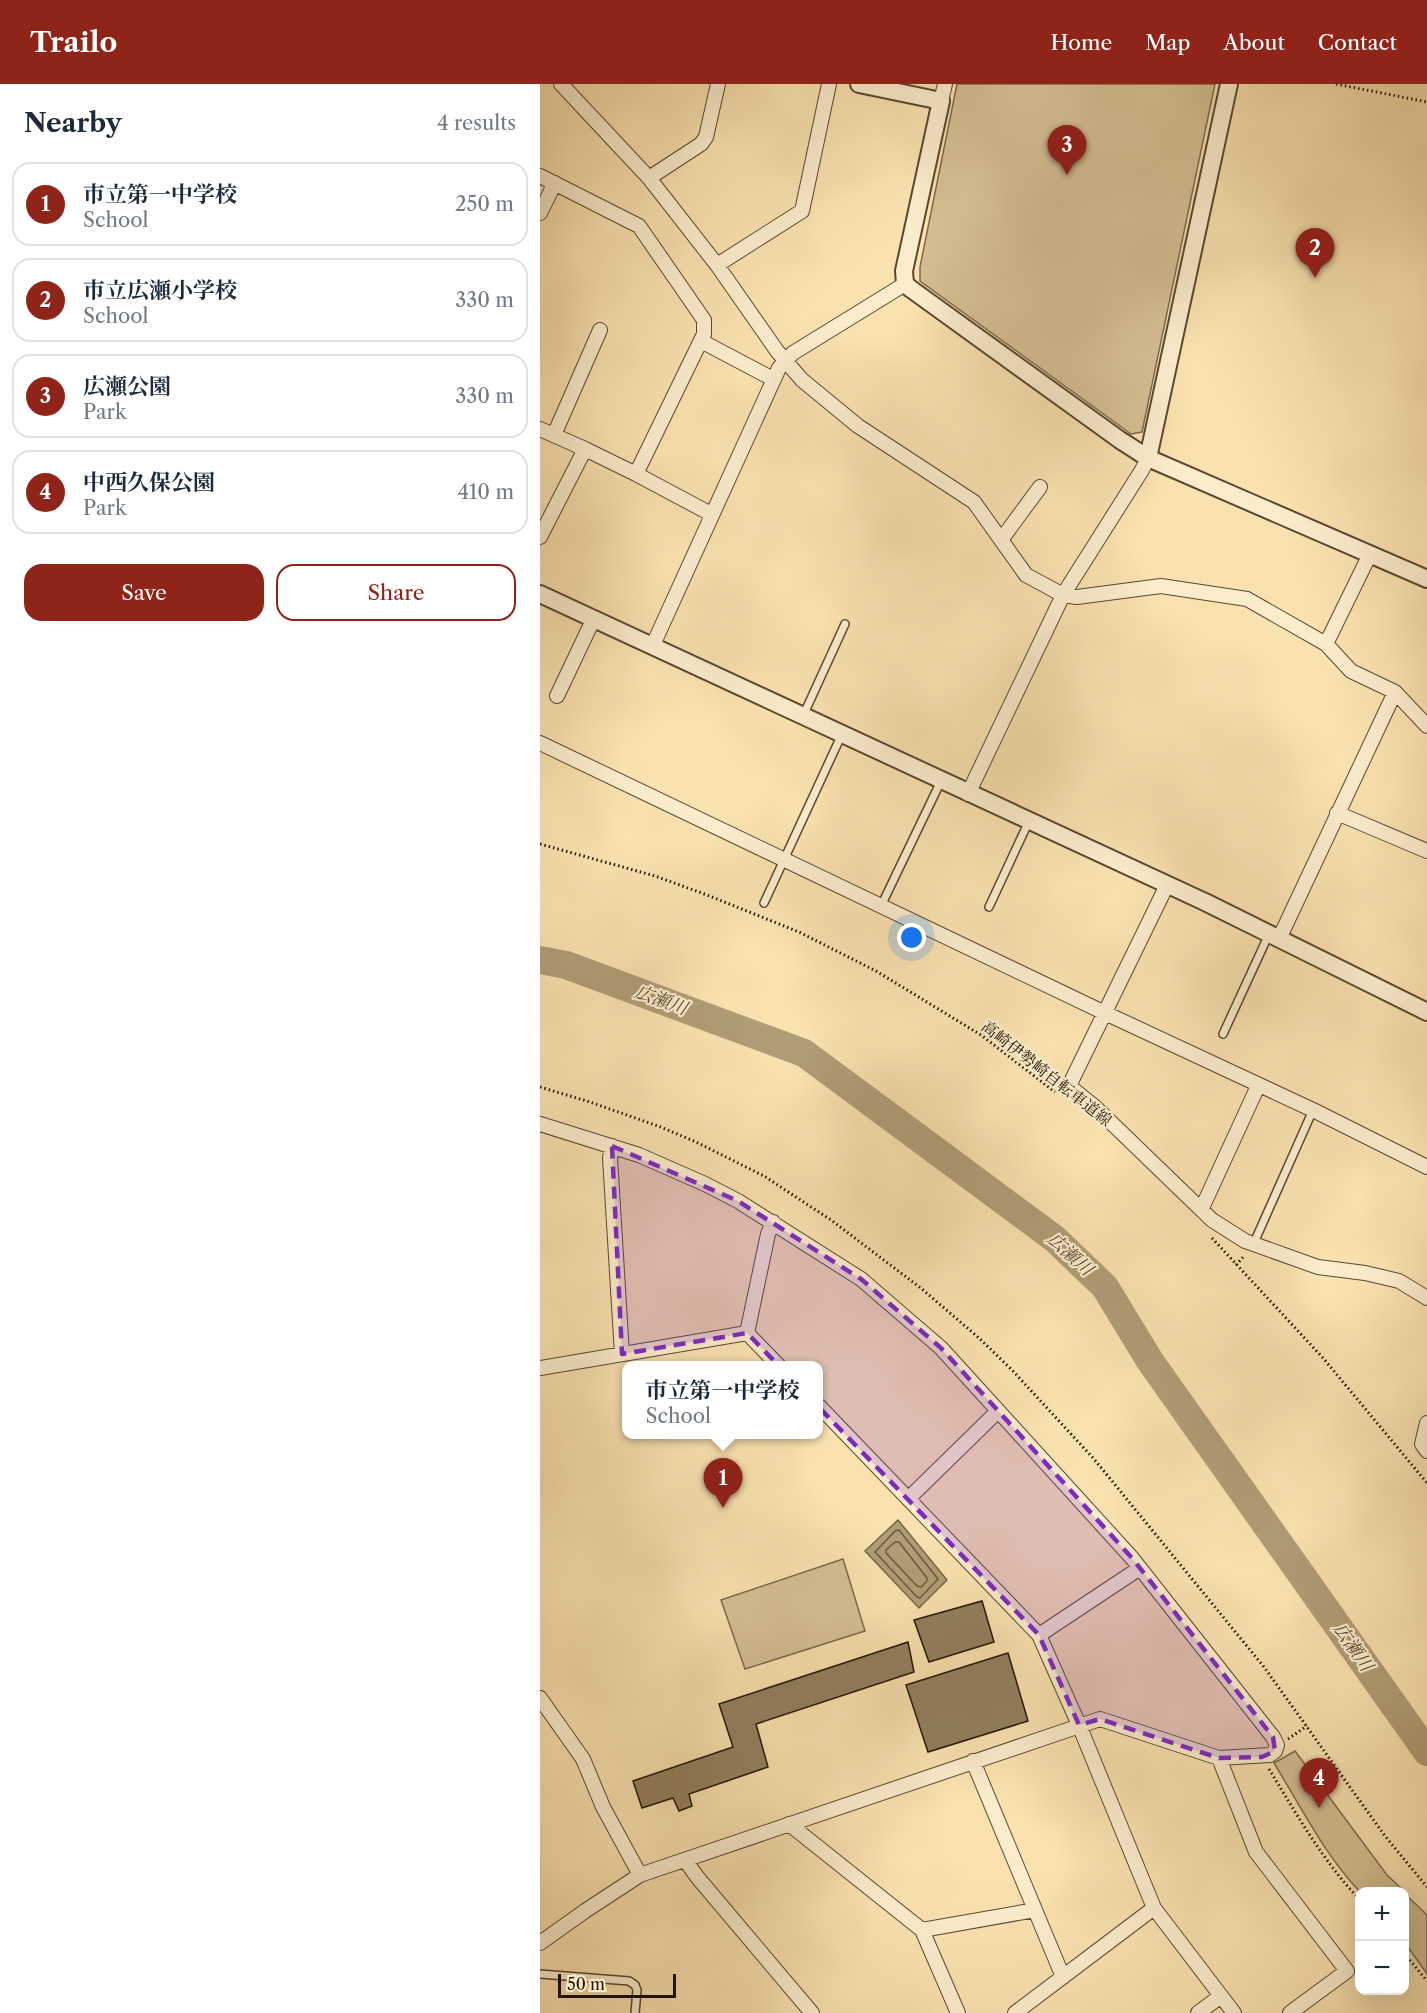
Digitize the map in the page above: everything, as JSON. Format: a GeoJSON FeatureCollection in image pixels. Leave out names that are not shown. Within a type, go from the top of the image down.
{"type":"FeatureCollection","features":[{"type":"Feature","properties":{"kind":"street"},"geometry":{"type":"LineString","coordinates":[[561,84],[649,178],[802,380],[858,426],[974,502],[1026,575],[1063,595],[1077,597],[1161,586],[1246,599],[1326,644],[1352,672],[1395,692],[1427,726]]}},
{"type":"Feature","properties":{"kind":"street"},"geometry":{"type":"LineString","coordinates":[[649,178],[701,144],[706,136],[718,84]]}},
{"type":"Feature","properties":{"kind":"street"},"geometry":{"type":"LineString","coordinates":[[717,265],[802,211],[830,84]]}},
{"type":"Feature","properties":{"kind":"street"},"geometry":{"type":"LineString","coordinates":[[860,84],[941,101]]}},
{"type":"Feature","properties":{"kind":"street"},"geometry":{"type":"LineString","coordinates":[[945,84],[904,271],[905,284],[1148,458],[1427,579]]}},
{"type":"Feature","properties":{"kind":"street"},"geometry":{"type":"LineString","coordinates":[[968,794],[1063,595],[1148,458],[1229,84]]}},
{"type":"Feature","properties":{"kind":"street"},"geometry":{"type":"LineString","coordinates":[[540,176],[639,226],[704,320],[704,334],[701,341],[636,474]]}},
{"type":"Feature","properties":{"kind":"street"},"geometry":{"type":"LineString","coordinates":[[540,213],[555,183]]}},
{"type":"Feature","properties":{"kind":"street"},"geometry":{"type":"LineString","coordinates":[[653,645],[773,379],[785,360],[793,352],[905,284]]}},
{"type":"Feature","properties":{"kind":"street"},"geometry":{"type":"LineString","coordinates":[[554,435],[600,330]]}},
{"type":"Feature","properties":{"kind":"street"},"geometry":{"type":"LineString","coordinates":[[701,341],[773,379]]}},
{"type":"Feature","properties":{"kind":"street"},"geometry":{"type":"LineString","coordinates":[[540,429],[636,474],[711,514]]}},
{"type":"Feature","properties":{"kind":"street"},"geometry":{"type":"LineString","coordinates":[[540,537],[585,449]]}},
{"type":"Feature","properties":{"kind":"street"},"geometry":{"type":"LineString","coordinates":[[1001,540],[1040,487]]}},
{"type":"Feature","properties":{"kind":"street"},"geometry":{"type":"LineString","coordinates":[[1326,644],[1370,554]]}},
{"type":"Feature","properties":{"kind":"street"},"geometry":{"type":"LineString","coordinates":[[540,594],[1167,885],[1427,1012]]}},
{"type":"Feature","properties":{"kind":"street"},"geometry":{"type":"LineString","coordinates":[[557,696],[593,620]]}},
{"type":"Feature","properties":{"kind":"street"},"geometry":{"type":"LineString","coordinates":[[1274,936],[1395,692]]}},
{"type":"Feature","properties":{"kind":"street"},"geometry":{"type":"LineString","coordinates":[[540,743],[1258,1086],[1313,1110],[1427,1167]]}},
{"type":"Feature","properties":{"kind":"street"},"geometry":{"type":"LineString","coordinates":[[1337,813],[1427,851]]}},
{"type":"Feature","properties":{"kind":"street"},"geometry":{"type":"LineString","coordinates":[[1167,885],[1069,1086],[1095,1107],[1212,1220],[1253,1245],[1318,1267],[1365,1273],[1399,1281],[1427,1298]]}},
{"type":"Feature","properties":{"kind":"street"},"geometry":{"type":"LineString","coordinates":[[1202,1208],[1258,1086]]}},
{"type":"Feature","properties":{"kind":"street"},"geometry":{"type":"LineString","coordinates":[[540,1124],[639,1155],[705,1184],[773,1222],[861,1279],[941,1348],[1140,1568],[1265,1727],[1277,1746],[1270,1755],[1219,1758],[1100,1719],[639,1875],[540,1943]]}},
{"type":"Feature","properties":{"kind":"street"},"geometry":{"type":"LineString","coordinates":[[612,1146],[610,1158],[622,1354]]}},
{"type":"Feature","properties":{"kind":"street"},"geometry":{"type":"LineString","coordinates":[[747,1333],[768,1234],[773,1222]]}},
{"type":"Feature","properties":{"kind":"street"},"geometry":{"type":"LineString","coordinates":[[540,1368],[747,1333]]}},
{"type":"Feature","properties":{"kind":"street"},"geometry":{"type":"LineString","coordinates":[[747,1333],[775,1361]]}},
{"type":"Feature","properties":{"kind":"street"},"geometry":{"type":"LineString","coordinates":[[823,1410],[1039,1635],[1079,1725],[1154,1908],[1234,2013]]}},
{"type":"Feature","properties":{"kind":"street"},"geometry":{"type":"LineString","coordinates":[[909,1498],[998,1411]]}},
{"type":"Feature","properties":{"kind":"street"},"geometry":{"type":"LineString","coordinates":[[1427,1423],[1422,1444],[1427,1451]]}},
{"type":"Feature","properties":{"kind":"street"},"geometry":{"type":"LineString","coordinates":[[1039,1635],[1140,1568]]}},
{"type":"Feature","properties":{"kind":"street"},"geometry":{"type":"LineString","coordinates":[[540,1698],[583,1759],[603,1807],[639,1875]]}},
{"type":"Feature","properties":{"kind":"street"},"geometry":{"type":"LineString","coordinates":[[1219,1758],[1256,1852],[1347,1971],[1290,2013]]}},
{"type":"Feature","properties":{"kind":"street"},"geometry":{"type":"LineString","coordinates":[[973,1761],[1063,1977]]}},
{"type":"Feature","properties":{"kind":"street"},"geometry":{"type":"LineString","coordinates":[[789,1824],[922,1930],[958,2013]]}},
{"type":"Feature","properties":{"kind":"street"},"geometry":{"type":"LineString","coordinates":[[685,1860],[812,2013]]}},
{"type":"Feature","properties":{"kind":"street"},"geometry":{"type":"LineString","coordinates":[[1015,2013],[1154,1908]]}},
{"type":"Feature","properties":{"kind":"street"},"geometry":{"type":"LineString","coordinates":[[922,1930],[1035,1910]]}},
{"type":"Feature","properties":{"kind":"street"},"geometry":{"type":"LineString","coordinates":[[1198,2013],[1221,1996]]}},
{"type":"Feature","properties":{"kind":"lane"},"geometry":{"type":"LineString","coordinates":[[803,716],[845,624]]}},
{"type":"Feature","properties":{"kind":"lane"},"geometry":{"type":"LineString","coordinates":[[764,903],[842,734]]}},
{"type":"Feature","properties":{"kind":"lane"},"geometry":{"type":"LineString","coordinates":[[881,906],[941,781]]}},
{"type":"Feature","properties":{"kind":"lane"},"geometry":{"type":"LineString","coordinates":[[989,907],[1029,822]]}},
{"type":"Feature","properties":{"kind":"lane"},"geometry":{"type":"LineString","coordinates":[[1223,1034],[1274,936]]}},
{"type":"Feature","properties":{"kind":"lane"},"geometry":{"type":"LineString","coordinates":[[1253,1245],[1313,1110]]}},
{"type":"Feature","properties":{"kind":"lane"},"geometry":{"type":"LineString","coordinates":[[540,1974],[629,1981],[635,1984],[637,1990],[635,2013]]}},
{"type":"Feature","properties":{"kind":"path"},"geometry":{"type":"LineString","coordinates":[[1336,84],[1427,102]]}},
{"type":"Feature","properties":{"kind":"path","name":"高崎伊勢崎自転車道線"},"geometry":{"type":"LineString","coordinates":[[540,844],[655,876],[800,932],[876,971],[981,1035],[1055,1092]]}},
{"type":"Feature","properties":{"kind":"path"},"geometry":{"type":"LineString","coordinates":[[1207,1232],[1323,1358],[1427,1483]]}},
{"type":"Feature","properties":{"kind":"path"},"geometry":{"type":"LineString","coordinates":[[1286,1740],[1307,1726]]}},
{"type":"Feature","properties":{"kind":"path"},"geometry":{"type":"LineString","coordinates":[[1268,1767],[1317,1848],[1355,1896]]}},
{"type":"Feature","properties":{"kind":"path"},"geometry":{"type":"LineString","coordinates":[[1409,1959],[1427,1981]]}},
{"type":"Feature","properties":{"kind":"highlighted area"},"geometry":{"type":"Polygon","coordinates":[[[612,1146],[738,1201],[861,1279],[941,1348],[1132,1558],[1273,1737],[1275,1751],[1262,1757],[1219,1758],[1100,1719],[1079,1725],[1039,1635],[747,1333],[622,1354],[612,1146]]]}},
{"type":"Feature","properties":{"kind":"shaded area"},"geometry":{"type":"Polygon","coordinates":[[[957,84],[1215,84],[1142,432],[1131,434],[920,281],[920,267],[957,84]]]}},
{"type":"Feature","properties":{"kind":"shaded area"},"geometry":{"type":"Polygon","coordinates":[[[843,1559],[865,1631],[745,1669],[721,1600],[843,1559]]]}},
{"type":"Feature","properties":{"kind":"shaded area"},"geometry":{"type":"Polygon","coordinates":[[[1295,1751],[1387,1875],[1400,1887],[1356,1887],[1335,1862],[1274,1763],[1295,1751]]]}},
{"type":"Feature","properties":{"kind":"shaded area"},"geometry":{"type":"Polygon","coordinates":[[[1409,1898],[1427,1915],[1427,1974],[1409,1949],[1409,1898]]]}},
{"type":"Feature","properties":{"kind":"water"},"geometry":{"type":"Polygon","coordinates":[[[898,1520],[947,1580],[919,1608],[865,1551],[898,1520]]]}},
{"type":"Feature","properties":{"kind":"building"},"geometry":{"type":"Polygon","coordinates":[[[982,1601],[994,1642],[929,1662],[914,1620],[982,1601]]]}},
{"type":"Feature","properties":{"kind":"building"},"geometry":{"type":"Polygon","coordinates":[[[908,1642],[914,1672],[756,1724],[768,1767],[689,1794],[692,1806],[679,1811],[673,1798],[642,1808],[633,1781],[733,1747],[719,1704],[908,1642]]]}},
{"type":"Feature","properties":{"kind":"building"},"geometry":{"type":"Polygon","coordinates":[[[1008,1653],[1028,1721],[928,1752],[906,1685],[1008,1653]]]}},
{"type":"Feature","properties":{"kind":"waterway","name":"広瀬川"},"geometry":{"type":"LineString","coordinates":[[540,960],[566,965],[804,1053],[1055,1239],[1105,1287],[1150,1361],[1427,1752]]}},
{"type":"Feature","properties":{"kind":"place","name":"広瀬公園"},"geometry":{"type":"Point","coordinates":[1067,175]}},
{"type":"Feature","properties":{"kind":"place","name":"市立広瀬小学校"},"geometry":{"type":"Point","coordinates":[1315,278]}},
{"type":"Feature","properties":{"kind":"place","name":"市立第一中学校"},"geometry":{"type":"Point","coordinates":[723,1508]}},
{"type":"Feature","properties":{"kind":"place","name":"中西久保公園"},"geometry":{"type":"Point","coordinates":[1319,1808]}}]}
